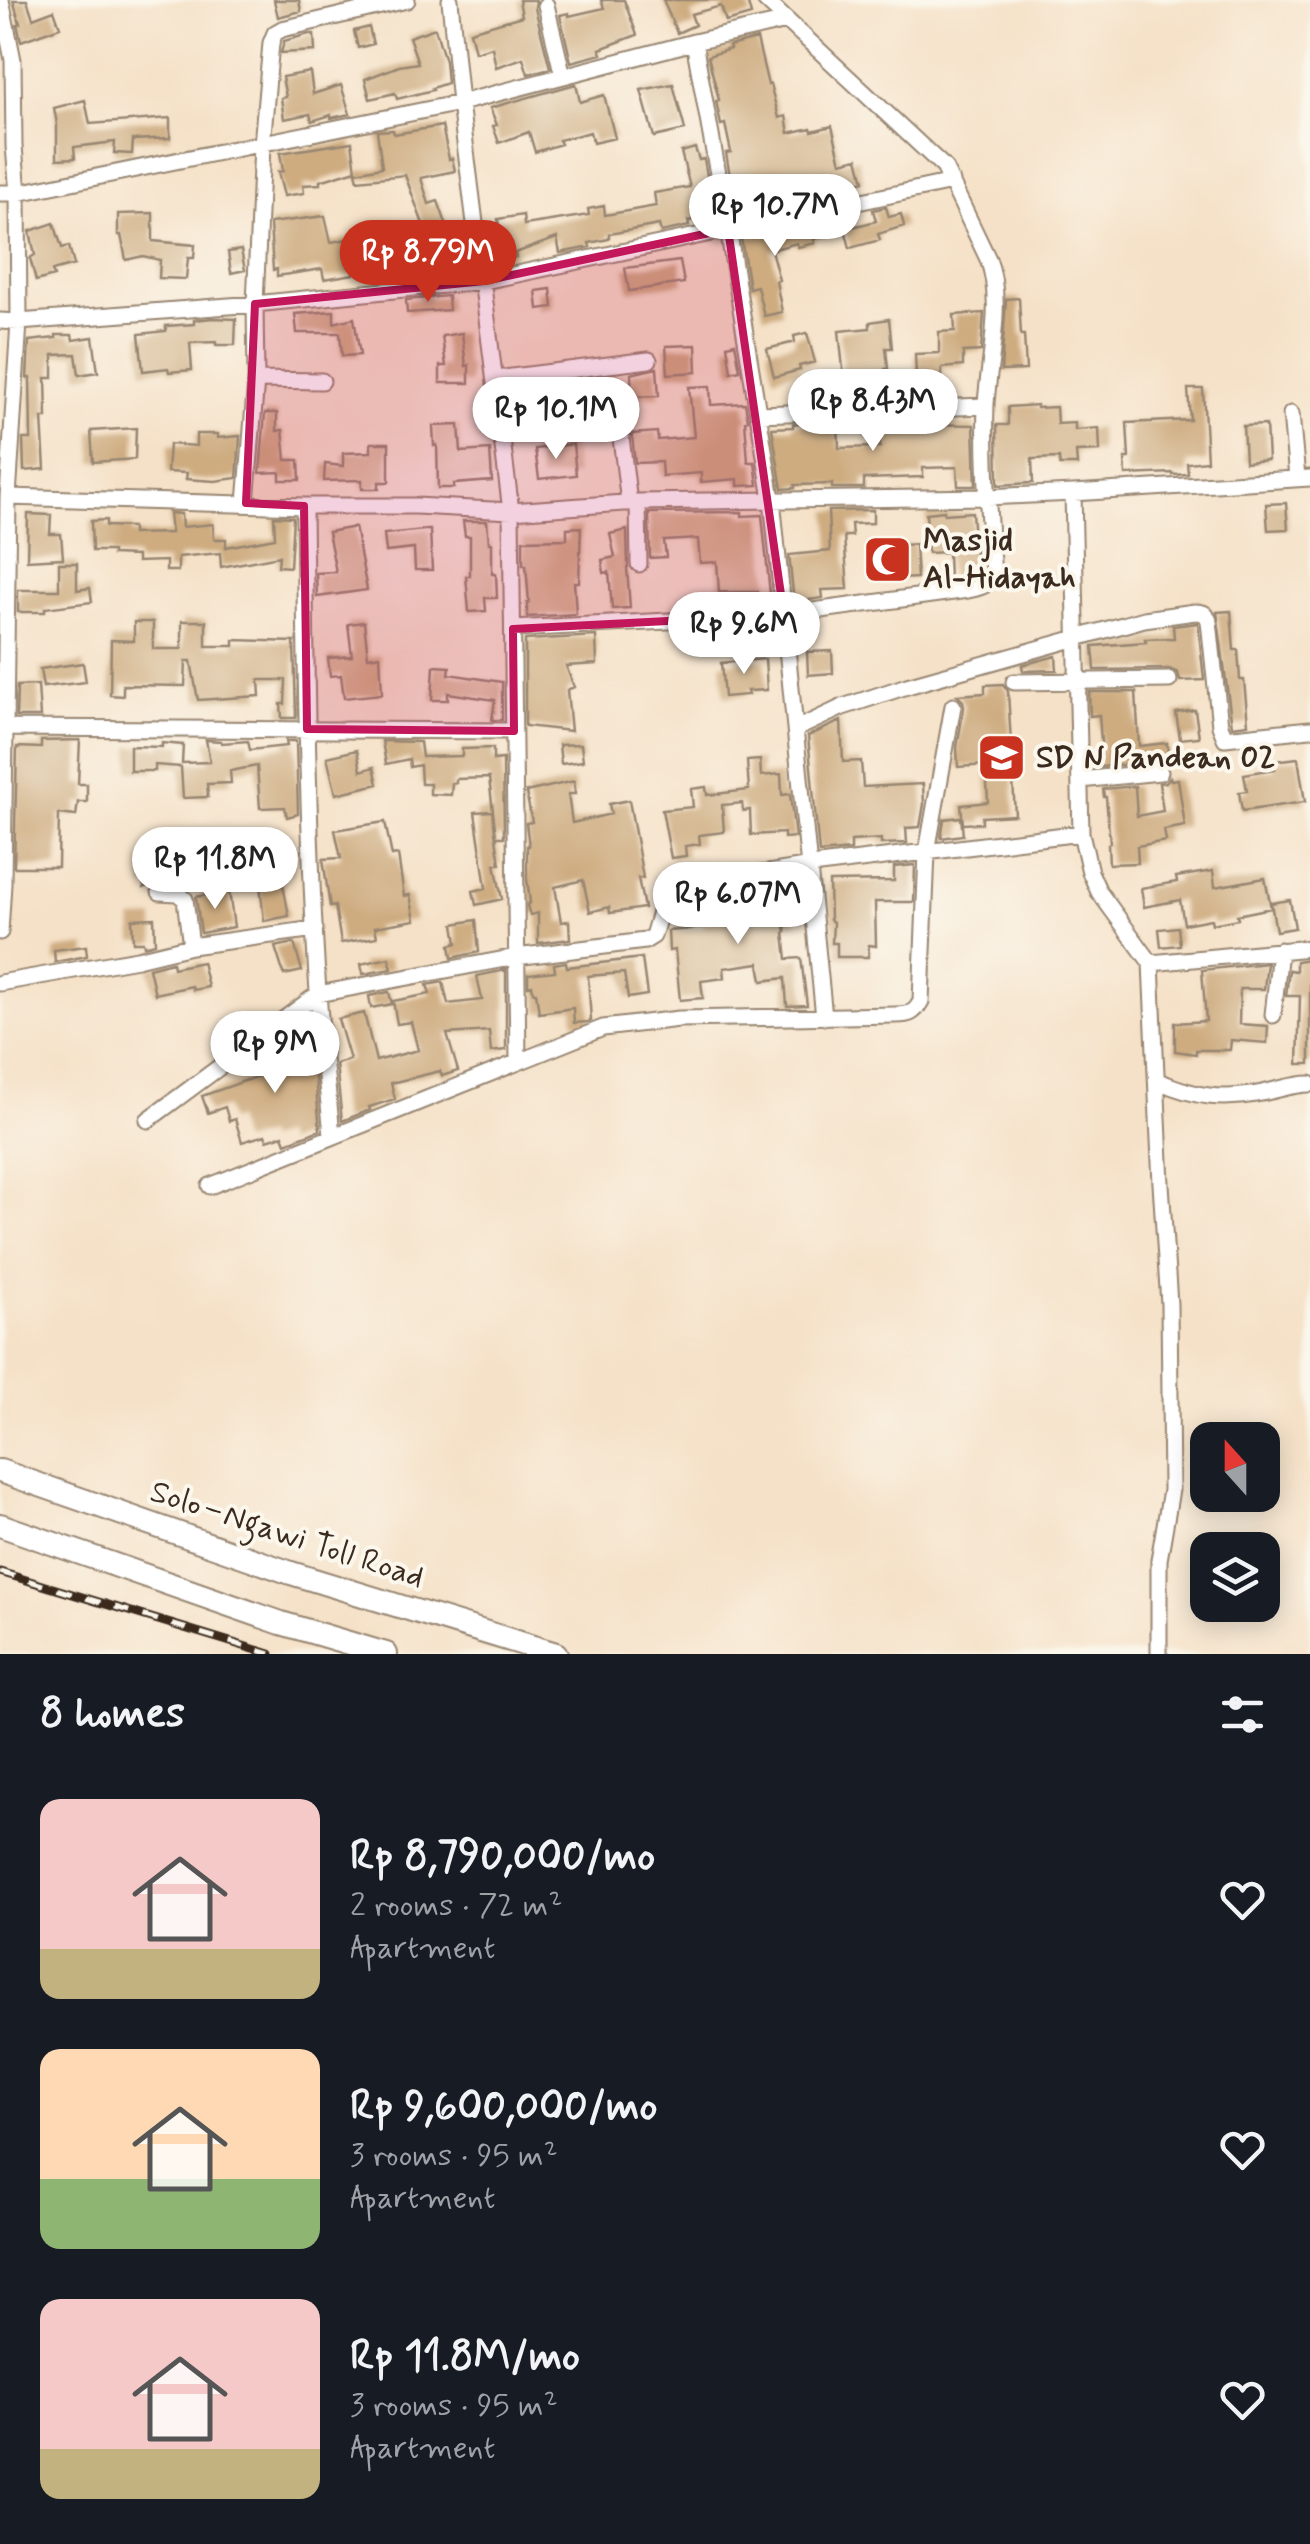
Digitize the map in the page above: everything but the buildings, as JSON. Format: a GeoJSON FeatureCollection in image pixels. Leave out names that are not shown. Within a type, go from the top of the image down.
{"type":"FeatureCollection","features":[{"type":"Feature","properties":{"kind":"highway","name":"Solo–Ngawi Toll Road"},"geometry":{"type":"LineString","coordinates":[[0,1471],[291,1574],[556,1654]]}},
{"type":"Feature","properties":{"kind":"highway"},"geometry":{"type":"LineString","coordinates":[[0,1525],[281,1623],[386,1654]]}},
{"type":"Feature","properties":{"kind":"street"},"geometry":{"type":"LineString","coordinates":[[0,932],[8,497],[5,468],[19,322],[13,60],[2,0]]}},
{"type":"Feature","properties":{"kind":"street"},"geometry":{"type":"LineString","coordinates":[[246,503],[256,380],[262,145],[271,42],[275,33],[407,0]]}},
{"type":"Feature","properties":{"kind":"street"},"geometry":{"type":"LineString","coordinates":[[450,0],[511,511],[518,1061]]}},
{"type":"Feature","properties":{"kind":"street"},"geometry":{"type":"LineString","coordinates":[[512,630],[784,615],[968,590],[988,584],[993,573],[986,406],[995,296],[993,272],[944,166],[765,0]]}},
{"type":"Feature","properties":{"kind":"street"},"geometry":{"type":"LineString","coordinates":[[546,5],[562,76]]}},
{"type":"Feature","properties":{"kind":"street"},"geometry":{"type":"LineString","coordinates":[[0,193],[18,193],[460,103],[786,21]]}},
{"type":"Feature","properties":{"kind":"street"},"geometry":{"type":"LineString","coordinates":[[694,42],[772,499],[824,1017]]}},
{"type":"Feature","properties":{"kind":"street"},"geometry":{"type":"LineString","coordinates":[[0,321],[255,304],[484,281],[952,182]]}},
{"type":"Feature","properties":{"kind":"street"},"geometry":{"type":"LineString","coordinates":[[496,379],[650,360]]}},
{"type":"Feature","properties":{"kind":"street"},"geometry":{"type":"LineString","coordinates":[[256,380],[322,381]]}},
{"type":"Feature","properties":{"kind":"street"},"geometry":{"type":"LineString","coordinates":[[617,406],[634,502],[639,564]]}},
{"type":"Feature","properties":{"kind":"street"},"geometry":{"type":"LineString","coordinates":[[758,414],[986,406]]}},
{"type":"Feature","properties":{"kind":"street"},"geometry":{"type":"LineString","coordinates":[[8,497],[511,511],[634,502],[987,497],[1304,478],[1291,414]]}},
{"type":"Feature","properties":{"kind":"street"},"geometry":{"type":"LineString","coordinates":[[1073,493],[1081,833],[1099,892],[1152,962],[1169,1304],[1170,1490],[1159,1560],[1160,1654]]}},
{"type":"Feature","properties":{"kind":"street"},"geometry":{"type":"LineString","coordinates":[[304,506],[314,929],[332,1136]]}},
{"type":"Feature","properties":{"kind":"street"},"geometry":{"type":"LineString","coordinates":[[796,729],[843,707],[907,686],[1144,619],[1202,612],[1207,615],[1220,726],[1225,738],[1310,728]]}},
{"type":"Feature","properties":{"kind":"street"},"geometry":{"type":"LineString","coordinates":[[1014,682],[1169,680]]}},
{"type":"Feature","properties":{"kind":"street"},"geometry":{"type":"LineString","coordinates":[[210,1186],[603,1028],[678,1019],[908,1015],[916,1010],[921,1002],[927,852],[953,706]]}},
{"type":"Feature","properties":{"kind":"street"},"geometry":{"type":"LineString","coordinates":[[2,728],[514,731]]}},
{"type":"Feature","properties":{"kind":"street"},"geometry":{"type":"LineString","coordinates":[[1080,780],[1160,772]]}},
{"type":"Feature","properties":{"kind":"street"},"geometry":{"type":"LineString","coordinates":[[148,1120],[318,994],[516,958],[645,940],[653,936],[669,889],[811,866],[1081,833]]}},
{"type":"Feature","properties":{"kind":"street"},"geometry":{"type":"LineString","coordinates":[[160,892],[177,893],[185,899],[192,946]]}},
{"type":"Feature","properties":{"kind":"street"},"geometry":{"type":"LineString","coordinates":[[0,982],[192,946],[314,929]]}},
{"type":"Feature","properties":{"kind":"street"},"geometry":{"type":"LineString","coordinates":[[1152,962],[1310,948]]}},
{"type":"Feature","properties":{"kind":"street"},"geometry":{"type":"LineString","coordinates":[[1273,1015],[1280,950]]}},
{"type":"Feature","properties":{"kind":"street"},"geometry":{"type":"LineString","coordinates":[[1158,1081],[1194,1096],[1216,1098],[1310,1084]]}},
{"type":"Feature","properties":{"kind":"highlighted area"},"geometry":{"type":"Polygon","coordinates":[[[728,229],[784,615],[513,629],[514,731],[307,729],[304,506],[246,503],[255,304],[484,281],[728,229]]]}},
{"type":"Feature","properties":{"kind":"railway"},"geometry":{"type":"LineString","coordinates":[[0,1572],[270,1654]]}},
{"type":"Feature","properties":{"kind":"place","name":"Masjid Al-Hidayah"},"geometry":{"type":"Point","coordinates":[888,559]}},
{"type":"Feature","properties":{"kind":"place","name":"SD N Pandean 02"},"geometry":{"type":"Point","coordinates":[1001,758]}}]}
